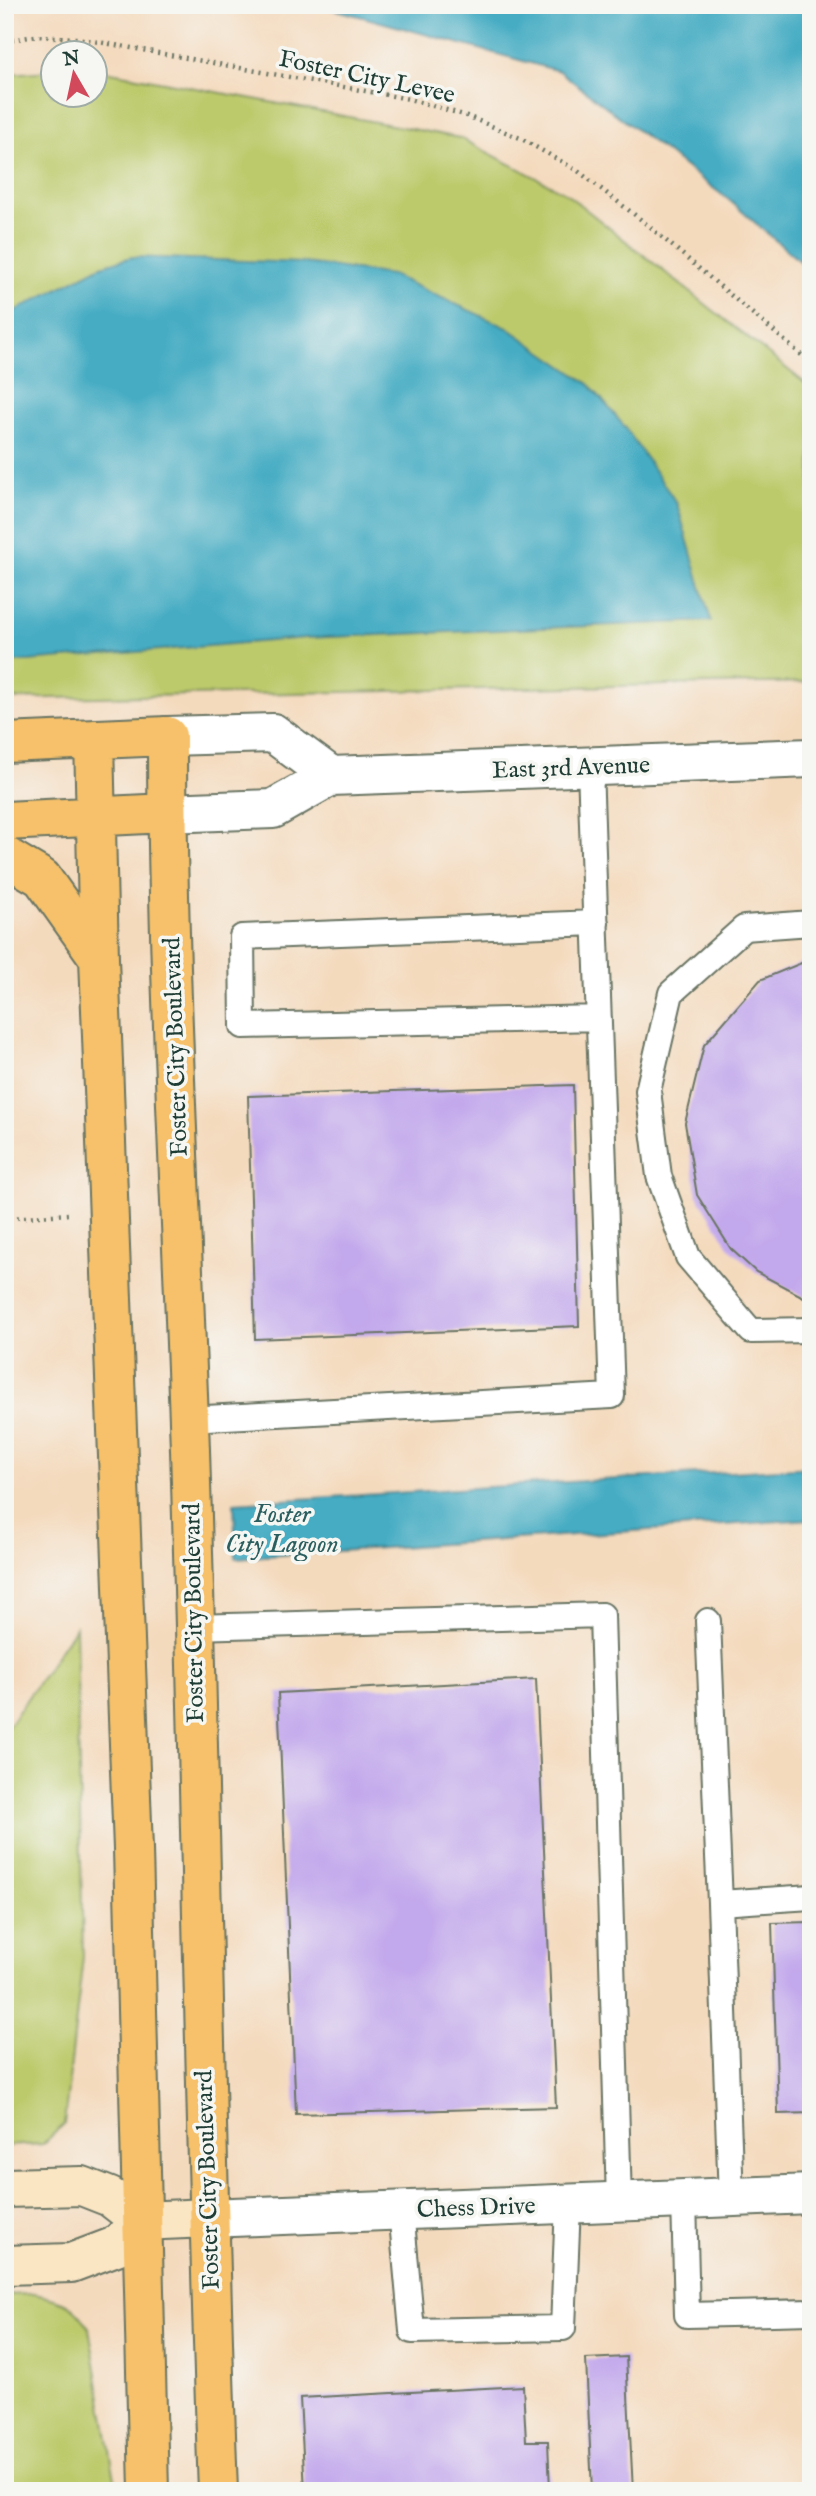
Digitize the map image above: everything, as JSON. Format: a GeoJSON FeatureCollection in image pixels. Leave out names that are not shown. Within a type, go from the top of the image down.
{"type":"FeatureCollection","features":[{"type":"Feature","properties":{"kind":"main road"},"geometry":{"type":"LineString","coordinates":[[5,743],[167,736]]}},
{"type":"Feature","properties":{"kind":"main road","name":"Foster City Boulevard"},"geometry":{"type":"LineString","coordinates":[[167,736],[167,813],[188,1419],[208,2218],[218,2491]]}},
{"type":"Feature","properties":{"kind":"main road"},"geometry":{"type":"LineString","coordinates":[[94,739],[94,817],[133,1849],[149,2491]]}},
{"type":"Feature","properties":{"kind":"main road","name":"East 3rd Avenue"},"geometry":{"type":"LineString","coordinates":[[5,821],[167,813]]}},
{"type":"Feature","properties":{"kind":"main road"},"geometry":{"type":"LineString","coordinates":[[5,856],[42,878],[99,958]]}},
{"type":"Feature","properties":{"kind":"main road"},"geometry":{"type":"LineString","coordinates":[[5,2188],[82,2186],[110,2197],[141,2221]]}},
{"type":"Feature","properties":{"kind":"main road","name":"Chess Drive"},"geometry":{"type":"LineString","coordinates":[[141,2221],[208,2218]]}},
{"type":"Feature","properties":{"kind":"main road"},"geometry":{"type":"LineString","coordinates":[[5,2265],[71,2263],[117,2246],[141,2221]]}},
{"type":"Feature","properties":{"kind":"street"},"geometry":{"type":"LineString","coordinates":[[167,736],[273,733],[331,776]]}},
{"type":"Feature","properties":{"kind":"street","name":"East 3rd Avenue"},"geometry":{"type":"LineString","coordinates":[[167,813],[273,809],[331,776],[811,758]]}},
{"type":"Feature","properties":{"kind":"street","name":"Chess Drive"},"geometry":{"type":"LineString","coordinates":[[208,2218],[811,2194]]}},
{"type":"Feature","properties":{"kind":"lane"},"geometry":{"type":"LineString","coordinates":[[188,1419],[612,1396],[590,767]]}},
{"type":"Feature","properties":{"kind":"lane"},"geometry":{"type":"LineString","coordinates":[[596,923],[242,937],[243,1026],[599,1018]]}},
{"type":"Feature","properties":{"kind":"lane"},"geometry":{"type":"LineString","coordinates":[[811,923],[744,929],[671,993],[648,1091],[659,1176],[688,1257],[751,1331],[811,1330]]}},
{"type":"Feature","properties":{"kind":"lane"},"geometry":{"type":"LineString","coordinates":[[194,1627],[602,1615],[619,2202]]}},
{"type":"Feature","properties":{"kind":"lane"},"geometry":{"type":"LineString","coordinates":[[708,1621],[731,2198]]}},
{"type":"Feature","properties":{"kind":"lane"},"geometry":{"type":"LineString","coordinates":[[720,1903],[811,1897]]}},
{"type":"Feature","properties":{"kind":"lane"},"geometry":{"type":"LineString","coordinates":[[684,2199],[687,2315],[811,2312]]}},
{"type":"Feature","properties":{"kind":"lane"},"geometry":{"type":"LineString","coordinates":[[401,2210],[412,2331],[563,2328],[568,2204]]}},
{"type":"Feature","properties":{"kind":"path","name":"Foster City Levee"},"geometry":{"type":"LineString","coordinates":[[5,41],[35,36],[77,38],[409,99],[467,116],[520,138],[578,171],[644,222],[811,363]]}},
{"type":"Feature","properties":{"kind":"path"},"geometry":{"type":"LineString","coordinates":[[10,1218],[70,1214]]}},
{"type":"Feature","properties":{"kind":"green space"},"geometry":{"type":"Polygon","coordinates":[[[108,71],[460,138],[564,192],[811,388],[811,682],[5,699],[5,74],[38,72],[38,108],[108,108],[108,71]]]}},
{"type":"Feature","properties":{"kind":"green space"},"geometry":{"type":"Polygon","coordinates":[[[76,1627],[83,1957],[64,2124],[43,2144],[5,2146],[5,1731],[76,1627]]]}},
{"type":"Feature","properties":{"kind":"green space"},"geometry":{"type":"Polygon","coordinates":[[[34,2294],[52,2298],[73,2308],[89,2328],[117,2491],[5,2491],[5,2295],[34,2294]]]}},
{"type":"Feature","properties":{"kind":"water"},"geometry":{"type":"Polygon","coordinates":[[[319,5],[811,5],[811,271],[729,200],[559,71],[319,5]]]}},
{"type":"Feature","properties":{"kind":"water"},"geometry":{"type":"Polygon","coordinates":[[[132,257],[305,263],[392,275],[508,328],[589,384],[625,427],[677,504],[711,621],[306,638],[5,663],[5,316],[101,266],[132,257]]]}},
{"type":"Feature","properties":{"kind":"water","name":"Foster City Lagoon"},"geometry":{"type":"Polygon","coordinates":[[[811,1467],[811,1519],[236,1558],[234,1503],[811,1467]]]}},
{"type":"Feature","properties":{"kind":"building"},"geometry":{"type":"Polygon","coordinates":[[[811,959],[811,1301],[756,1272],[731,1249],[697,1195],[685,1123],[704,1045],[760,980],[811,959]]]}},
{"type":"Feature","properties":{"kind":"building"},"geometry":{"type":"Polygon","coordinates":[[[573,1085],[579,1326],[255,1339],[248,1096],[573,1085]]]}},
{"type":"Feature","properties":{"kind":"building"},"geometry":{"type":"Polygon","coordinates":[[[536,1679],[556,2107],[296,2114],[278,1693],[536,1679]]]}},
{"type":"Feature","properties":{"kind":"building"},"geometry":{"type":"Polygon","coordinates":[[[811,1922],[811,2113],[778,2114],[772,1923],[811,1922]]]}},
{"type":"Feature","properties":{"kind":"building"},"geometry":{"type":"Polygon","coordinates":[[[626,2357],[633,2491],[592,2491],[586,2359],[626,2357]]]}},
{"type":"Feature","properties":{"kind":"building"},"geometry":{"type":"Polygon","coordinates":[[[523,2386],[526,2441],[548,2441],[550,2491],[305,2491],[300,2398],[523,2386]]]}}]}
